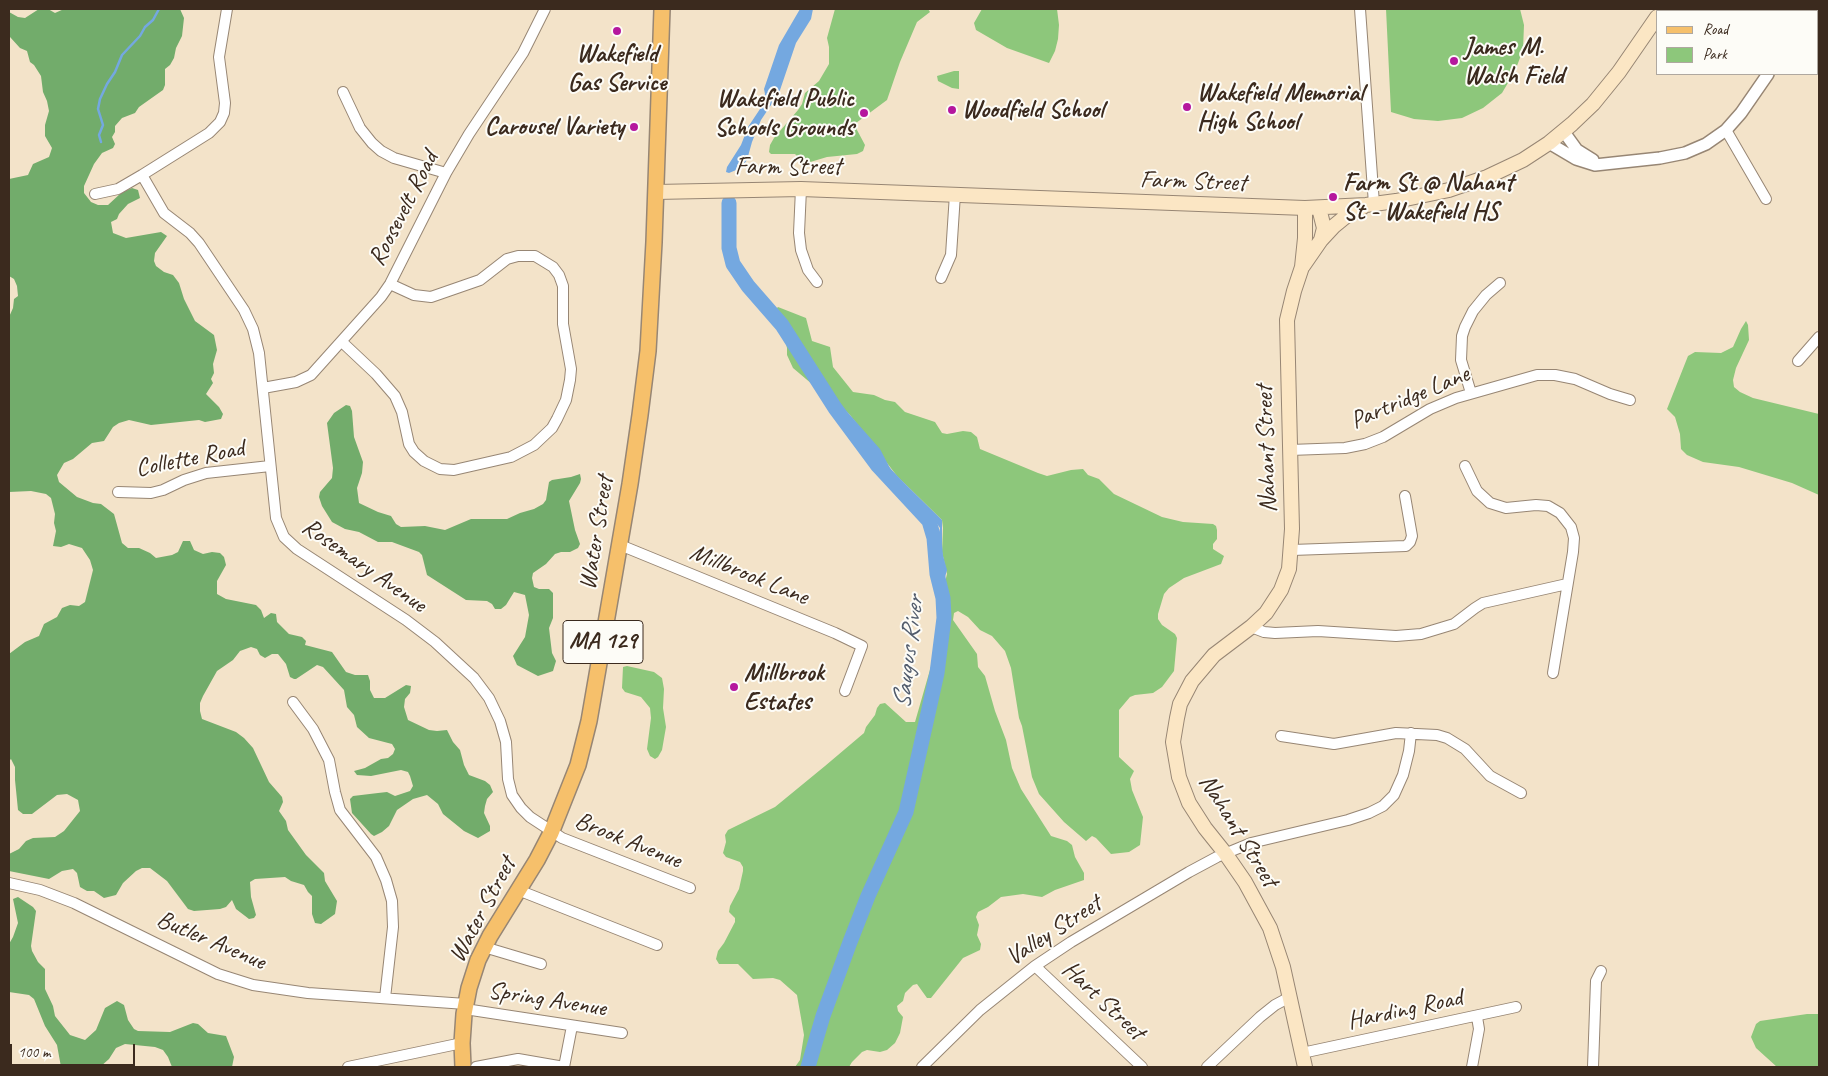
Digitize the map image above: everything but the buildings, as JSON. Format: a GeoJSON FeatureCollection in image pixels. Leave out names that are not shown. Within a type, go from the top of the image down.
{"type":"FeatureCollection","features":[{"type":"Feature","properties":{"kind":"main road","name":"Water Street"},"geometry":{"type":"LineString","coordinates":[[463,1067],[462,1043],[465,1006],[474,974],[484,947],[537,860],[551,832],[574,776],[586,734],[620,545],[648,351],[662,9]]}},
{"type":"Feature","properties":{"kind":"main road","name":"Farm Street"},"geometry":{"type":"LineString","coordinates":[[656,192],[801,188],[1305,208],[1370,205],[1434,194],[1468,184],[1505,169],[1564,132],[1604,92],[1656,18]]}},
{"type":"Feature","properties":{"kind":"main road","name":"Nahant Street"},"geometry":{"type":"LineString","coordinates":[[1302,267],[1321,240],[1345,217],[1370,205]]}},
{"type":"Feature","properties":{"kind":"main road","name":"Nahant Street"},"geometry":{"type":"LineString","coordinates":[[1304,1060],[1279,953],[1270,928],[1255,898],[1195,813],[1183,790],[1176,764],[1173,742],[1180,704],[1199,670],[1220,650],[1251,627],[1266,613],[1281,590],[1289,569],[1292,550],[1287,320],[1302,267],[1305,238],[1305,208]]}},
{"type":"Feature","properties":{"kind":"main road"},"geometry":{"type":"LineString","coordinates":[[1319,208],[1324,228],[1321,240]]}},
{"type":"Feature","properties":{"kind":"street"},"geometry":{"type":"LineString","coordinates":[[96,194],[118,189],[142,175],[209,133],[222,118],[225,103],[219,60],[228,9]]}},
{"type":"Feature","properties":{"kind":"street","name":"Roosevelt Road"},"geometry":{"type":"LineString","coordinates":[[263,388],[292,383],[314,372],[381,297],[390,284],[446,173],[468,134],[526,47],[545,9]]}},
{"type":"Feature","properties":{"kind":"street"},"geometry":{"type":"LineString","coordinates":[[1360,9],[1366,76],[1370,205]]}},
{"type":"Feature","properties":{"kind":"street"},"geometry":{"type":"LineString","coordinates":[[1549,143],[1586,164],[1597,166],[1685,153],[1706,144],[1726,130],[1746,106],[1767,75]]}},
{"type":"Feature","properties":{"kind":"street"},"geometry":{"type":"LineString","coordinates":[[343,92],[360,128],[381,151],[394,158],[446,173]]}},
{"type":"Feature","properties":{"kind":"street"},"geometry":{"type":"LineString","coordinates":[[1726,130],[1766,199]]}},
{"type":"Feature","properties":{"kind":"street"},"geometry":{"type":"LineString","coordinates":[[1564,132],[1572,144],[1583,154],[1607,164]]}},
{"type":"Feature","properties":{"kind":"street","name":"Rosemary Avenue"},"geometry":{"type":"LineString","coordinates":[[142,175],[161,209],[193,236],[244,310],[254,329],[257,340],[276,518],[279,529],[286,540],[297,549],[378,600],[435,642],[482,687],[495,710],[503,732],[507,752],[508,778],[512,795],[521,808],[551,832]]}},
{"type":"Feature","properties":{"kind":"street"},"geometry":{"type":"LineString","coordinates":[[801,188],[799,233],[801,250],[808,270],[818,282]]}},
{"type":"Feature","properties":{"kind":"street"},"geometry":{"type":"LineString","coordinates":[[940,278],[951,256],[955,194]]}},
{"type":"Feature","properties":{"kind":"street"},"geometry":{"type":"LineString","coordinates":[[342,342],[376,374],[394,396],[402,412],[409,444],[414,452],[424,461],[440,470],[462,469],[511,457],[534,445],[552,428],[566,400],[571,369],[563,324],[563,286],[559,275],[553,267],[535,256],[518,256],[507,260],[480,280],[443,294],[431,296],[414,294],[390,284]]}},
{"type":"Feature","properties":{"kind":"street"},"geometry":{"type":"LineString","coordinates":[[1471,393],[1461,360],[1464,331],[1468,319],[1478,304],[1500,282]]}},
{"type":"Feature","properties":{"kind":"street"},"geometry":{"type":"LineString","coordinates":[[1798,361],[1819,337]]}},
{"type":"Feature","properties":{"kind":"street","name":"Partridge Lane"},"geometry":{"type":"LineString","coordinates":[[1290,450],[1345,448],[1365,444],[1383,437],[1430,409],[1471,393],[1530,376],[1555,375],[1575,378],[1610,394],[1630,400]]}},
{"type":"Feature","properties":{"kind":"street","name":"Collette Road"},"geometry":{"type":"LineString","coordinates":[[118,492],[143,494],[156,492],[199,475],[270,466]]}},
{"type":"Feature","properties":{"kind":"street"},"geometry":{"type":"LineString","coordinates":[[1465,466],[1480,494],[1492,504],[1506,508],[1541,505],[1554,508],[1564,517],[1571,528],[1574,538],[1553,673]]}},
{"type":"Feature","properties":{"kind":"street"},"geometry":{"type":"LineString","coordinates":[[1292,550],[1406,546],[1412,536],[1405,496]]}},
{"type":"Feature","properties":{"kind":"street","name":"Millbrook Lane"},"geometry":{"type":"LineString","coordinates":[[620,545],[826,629],[862,646],[845,692]]}},
{"type":"Feature","properties":{"kind":"street"},"geometry":{"type":"LineString","coordinates":[[1251,627],[1276,634],[1318,632],[1396,636],[1421,634],[1454,624],[1483,603],[1567,584]]}},
{"type":"Feature","properties":{"kind":"street"},"geometry":{"type":"LineString","coordinates":[[293,702],[312,729],[329,760],[340,810],[376,857],[386,880],[392,901],[393,927],[386,998]]}},
{"type":"Feature","properties":{"kind":"street"},"geometry":{"type":"LineString","coordinates":[[1281,736],[1334,744],[1384,735],[1412,733],[1437,735],[1456,743],[1472,755],[1490,776],[1521,793]]}},
{"type":"Feature","properties":{"kind":"street","name":"Valley Street"},"geometry":{"type":"LineString","coordinates":[[924,1067],[980,1010],[1035,966],[1071,942],[1189,872],[1225,853],[1260,840],[1348,820],[1369,813],[1382,806],[1394,795],[1403,775],[1412,733]]}},
{"type":"Feature","properties":{"kind":"street","name":"Brook Avenue"},"geometry":{"type":"LineString","coordinates":[[551,832],[568,841],[690,888]]}},
{"type":"Feature","properties":{"kind":"street","name":"Butler Avenue"},"geometry":{"type":"LineString","coordinates":[[9,884],[40,890],[74,903],[218,974],[235,980],[280,990],[465,1006]]}},
{"type":"Feature","properties":{"kind":"street"},"geometry":{"type":"LineString","coordinates":[[518,890],[657,945]]}},
{"type":"Feature","properties":{"kind":"street"},"geometry":{"type":"LineString","coordinates":[[484,947],[541,964]]}},
{"type":"Feature","properties":{"kind":"street","name":"Hart Street"},"geometry":{"type":"LineString","coordinates":[[1035,966],[1142,1067]]}},
{"type":"Feature","properties":{"kind":"street"},"geometry":{"type":"LineString","coordinates":[[1593,1067],[1596,981],[1601,971]]}},
{"type":"Feature","properties":{"kind":"street"},"geometry":{"type":"LineString","coordinates":[[1207,1067],[1260,1017],[1290,997]]}},
{"type":"Feature","properties":{"kind":"street","name":"Spring Avenue"},"geometry":{"type":"LineString","coordinates":[[465,1006],[572,1026],[622,1033]]}},
{"type":"Feature","properties":{"kind":"street","name":"Harding Road"},"geometry":{"type":"LineString","coordinates":[[1304,1060],[1516,1007]]}},
{"type":"Feature","properties":{"kind":"street"},"geometry":{"type":"LineString","coordinates":[[1472,1067],[1478,1033],[1477,1016]]}},
{"type":"Feature","properties":{"kind":"street"},"geometry":{"type":"LineString","coordinates":[[476,1067],[518,1059],[564,1067],[572,1026]]}},
{"type":"Feature","properties":{"kind":"street"},"geometry":{"type":"LineString","coordinates":[[348,1067],[462,1043]]}},
{"type":"Feature","properties":{"kind":"green space"},"geometry":{"type":"Polygon","coordinates":[[[39,9],[48,9],[55,13],[64,9],[180,9],[184,18],[182,36],[176,48],[174,58],[165,69],[165,85],[163,90],[139,107],[135,113],[122,118],[115,126],[115,132],[112,137],[115,144],[113,148],[102,153],[94,164],[84,186],[84,193],[91,202],[98,205],[108,205],[121,193],[132,188],[138,190],[140,198],[128,204],[117,219],[111,222],[113,233],[126,238],[161,232],[167,236],[155,253],[154,261],[156,266],[164,272],[173,275],[179,283],[184,299],[195,321],[214,335],[217,350],[213,364],[214,373],[211,379],[213,383],[206,394],[223,414],[221,419],[205,422],[199,420],[151,425],[129,420],[119,423],[113,427],[104,441],[92,443],[73,459],[64,463],[57,475],[59,482],[77,497],[101,504],[114,514],[122,543],[128,548],[139,548],[156,558],[178,552],[183,541],[190,541],[194,550],[203,554],[220,553],[224,557],[226,565],[217,581],[217,594],[226,599],[256,605],[261,610],[264,618],[271,613],[276,614],[277,622],[289,634],[302,637],[306,641],[305,645],[332,652],[346,672],[355,675],[368,675],[370,690],[374,698],[385,698],[406,685],[411,686],[410,693],[405,699],[404,707],[408,720],[429,730],[447,730],[453,742],[460,750],[469,775],[485,781],[490,785],[493,792],[487,799],[484,813],[490,826],[490,831],[478,838],[464,831],[443,814],[438,804],[427,795],[413,799],[397,810],[389,826],[374,836],[352,813],[350,799],[353,796],[387,792],[395,796],[410,791],[413,786],[410,776],[408,772],[401,770],[371,776],[357,775],[354,771],[365,768],[381,759],[388,758],[395,749],[392,744],[369,738],[357,727],[354,715],[347,707],[344,690],[323,667],[317,665],[294,679],[290,677],[286,664],[278,654],[272,654],[265,658],[260,655],[257,649],[251,647],[240,651],[233,660],[217,671],[203,696],[200,703],[202,719],[236,732],[244,738],[253,748],[269,782],[282,797],[283,802],[279,811],[286,821],[288,830],[306,855],[324,873],[325,881],[337,901],[335,914],[321,924],[315,923],[312,914],[312,896],[304,885],[285,877],[255,879],[250,882],[251,897],[256,915],[254,918],[249,919],[236,909],[232,900],[226,907],[220,909],[194,911],[188,909],[167,881],[150,868],[142,868],[136,871],[123,883],[116,895],[104,898],[94,891],[87,891],[80,887],[77,873],[73,869],[62,871],[49,879],[9,871],[9,854],[33,838],[55,837],[64,831],[80,811],[78,800],[67,794],[57,795],[32,814],[23,814],[18,810],[15,767],[11,759],[9,761],[9,654],[25,642],[39,636],[44,624],[57,617],[62,608],[70,605],[79,606],[85,602],[93,570],[90,560],[82,548],[69,544],[61,547],[53,546],[56,531],[54,523],[55,514],[51,498],[46,494],[31,491],[9,492],[9,317],[14,299],[18,296],[14,279],[9,276],[9,179],[28,175],[33,164],[49,157],[52,148],[45,136],[45,125],[49,111],[43,92],[41,76],[30,62],[27,51],[20,48],[10,37],[9,12],[18,17],[25,18],[39,9]]]}},
{"type":"Feature","properties":{"kind":"green space"},"geometry":{"type":"Polygon","coordinates":[[[835,9],[928,9],[930,12],[917,22],[900,62],[887,100],[856,123],[857,130],[865,145],[863,151],[857,154],[827,157],[807,163],[804,163],[795,154],[771,154],[769,152],[770,145],[774,138],[798,110],[805,93],[819,81],[829,64],[827,38],[835,9]]]}},
{"type":"Feature","properties":{"kind":"green space"},"geometry":{"type":"Polygon","coordinates":[[[982,9],[1057,9],[1058,39],[1049,63],[1007,48],[976,30],[974,23],[982,9]]]}},
{"type":"Feature","properties":{"kind":"green space","name":"James M. Walsh Field"},"geometry":{"type":"Polygon","coordinates":[[[1386,9],[1520,9],[1524,25],[1523,50],[1515,71],[1502,93],[1483,108],[1462,118],[1438,121],[1414,119],[1391,112],[1386,9]]]}},
{"type":"Feature","properties":{"kind":"green space"},"geometry":{"type":"Polygon","coordinates":[[[959,71],[959,89],[952,88],[938,81],[937,76],[959,71]]]}},
{"type":"Feature","properties":{"kind":"green space"},"geometry":{"type":"Polygon","coordinates":[[[778,307],[806,318],[812,341],[830,347],[833,367],[853,392],[874,395],[895,402],[905,412],[935,422],[942,433],[971,432],[977,437],[980,449],[1038,473],[1047,476],[1083,469],[1088,475],[1099,479],[1114,494],[1162,517],[1183,522],[1213,524],[1216,526],[1217,539],[1213,544],[1213,549],[1224,556],[1221,564],[1184,578],[1169,588],[1164,594],[1158,619],[1177,638],[1174,671],[1162,687],[1153,693],[1130,697],[1119,710],[1119,757],[1134,771],[1130,779],[1132,790],[1143,817],[1140,845],[1129,852],[1111,854],[1096,838],[1092,836],[1086,841],[1064,822],[1039,794],[1032,777],[1019,718],[1011,668],[1005,651],[992,636],[980,630],[968,617],[958,611],[954,613],[953,620],[977,654],[978,667],[985,676],[1006,740],[1012,768],[1021,789],[1051,836],[1067,841],[1072,845],[1075,857],[1084,873],[1084,880],[1055,890],[1042,897],[1023,894],[1001,897],[978,912],[976,917],[979,925],[977,935],[981,944],[980,950],[963,958],[931,998],[927,998],[917,984],[913,985],[905,993],[903,1001],[897,1006],[898,1011],[903,1017],[900,1033],[895,1043],[887,1050],[880,1052],[867,1050],[862,1052],[849,1067],[795,1067],[800,1060],[804,1035],[797,995],[780,980],[773,978],[753,979],[738,964],[719,964],[716,959],[718,951],[735,922],[735,918],[729,912],[739,889],[743,871],[740,862],[726,857],[723,853],[726,842],[725,835],[728,830],[775,807],[825,766],[864,733],[880,704],[885,703],[906,722],[915,722],[948,607],[944,586],[947,574],[942,552],[943,528],[942,520],[897,476],[850,415],[833,399],[793,368],[787,355],[784,334],[775,310],[778,307]]]}},
{"type":"Feature","properties":{"kind":"green space"},"geometry":{"type":"Polygon","coordinates":[[[1746,321],[1749,340],[1736,368],[1733,380],[1734,387],[1753,398],[1819,414],[1819,495],[1792,483],[1739,467],[1703,462],[1687,455],[1681,449],[1680,434],[1675,417],[1667,409],[1688,356],[1695,352],[1721,353],[1733,347],[1746,321]]]}},
{"type":"Feature","properties":{"kind":"green space"},"geometry":{"type":"Polygon","coordinates":[[[346,405],[350,406],[352,411],[354,437],[363,462],[357,488],[359,503],[391,516],[396,524],[401,527],[425,526],[445,530],[471,519],[507,519],[543,504],[546,500],[549,482],[552,480],[580,474],[580,483],[569,501],[580,544],[578,548],[570,552],[555,554],[546,564],[533,573],[532,578],[534,587],[549,589],[553,593],[553,618],[549,628],[552,653],[556,661],[553,671],[538,676],[517,665],[513,656],[525,637],[529,615],[525,595],[514,592],[506,605],[501,609],[495,609],[487,601],[466,600],[427,575],[422,555],[419,552],[392,542],[378,542],[359,532],[345,529],[332,522],[319,497],[320,492],[332,478],[333,468],[327,423],[334,413],[346,405]]]}},
{"type":"Feature","properties":{"kind":"green space"},"geometry":{"type":"Polygon","coordinates":[[[627,666],[654,672],[662,678],[666,727],[662,750],[655,759],[650,756],[647,749],[651,718],[650,708],[641,697],[625,692],[622,688],[623,667],[627,666]]]}},
{"type":"Feature","properties":{"kind":"green space"},"geometry":{"type":"Polygon","coordinates":[[[18,897],[36,911],[32,951],[38,962],[45,969],[45,989],[53,1006],[55,1016],[70,1035],[85,1040],[96,1030],[105,1008],[117,1001],[124,1005],[128,1020],[134,1029],[138,1031],[170,1032],[193,1023],[198,1024],[208,1033],[226,1036],[234,1057],[232,1067],[172,1067],[163,1050],[155,1047],[125,1044],[116,1048],[109,1059],[100,1067],[61,1067],[57,1045],[45,1026],[34,999],[29,995],[9,992],[9,944],[18,923],[13,899],[18,897]]]}},
{"type":"Feature","properties":{"kind":"green space"},"geometry":{"type":"Polygon","coordinates":[[[1819,1014],[1819,1067],[1777,1067],[1756,1048],[1751,1037],[1756,1024],[1760,1021],[1819,1014]]]}},
{"type":"Feature","properties":{"kind":"water"},"geometry":{"type":"Polygon","coordinates":[[[800,9],[813,9],[811,19],[796,43],[779,93],[761,120],[747,160],[741,168],[729,173],[726,172],[727,167],[741,145],[748,127],[760,109],[765,94],[764,89],[779,45],[800,9]]]}},
{"type":"Feature","properties":{"kind":"water"},"geometry":{"type":"Polygon","coordinates":[[[819,390],[833,399],[850,415],[880,449],[891,470],[942,520],[942,552],[947,570],[944,581],[937,551],[940,528],[925,507],[878,461],[833,400],[819,390]]]}},
{"type":"Feature","properties":{"kind":"waterway"},"geometry":{"type":"LineString","coordinates":[[101,142],[99,135],[103,125],[98,109],[100,99],[122,55],[153,20],[159,9]]}},
{"type":"Feature","properties":{"kind":"waterway","name":"Saugus River"},"geometry":{"type":"LineString","coordinates":[[729,203],[729,248],[733,264],[748,286],[782,325],[835,408],[878,466],[929,521],[934,538],[937,574],[943,598],[944,618],[937,673],[906,812],[868,896],[850,942],[823,1016],[808,1067]]}},
{"type":"Feature","properties":{"kind":"place","name":"Wakefield Gas Service"},"geometry":{"type":"Point","coordinates":[617,31]}},
{"type":"Feature","properties":{"kind":"place","name":"James M. Walsh Field"},"geometry":{"type":"Point","coordinates":[1454,61]}},
{"type":"Feature","properties":{"kind":"place","name":"Wakefield Memorial High School"},"geometry":{"type":"Point","coordinates":[1187,107]}},
{"type":"Feature","properties":{"kind":"place","name":"Woodfield School"},"geometry":{"type":"Point","coordinates":[952,110]}},
{"type":"Feature","properties":{"kind":"place","name":"Wakefield Public Schools Grounds"},"geometry":{"type":"Point","coordinates":[864,113]}},
{"type":"Feature","properties":{"kind":"place","name":"Carousel Variety"},"geometry":{"type":"Point","coordinates":[634,127]}},
{"type":"Feature","properties":{"kind":"place","name":"Farm St @ Nahant St - Wakefield HS"},"geometry":{"type":"Point","coordinates":[1333,197]}},
{"type":"Feature","properties":{"kind":"place","name":"Millbrook Estates"},"geometry":{"type":"Point","coordinates":[734,687]}}]}
